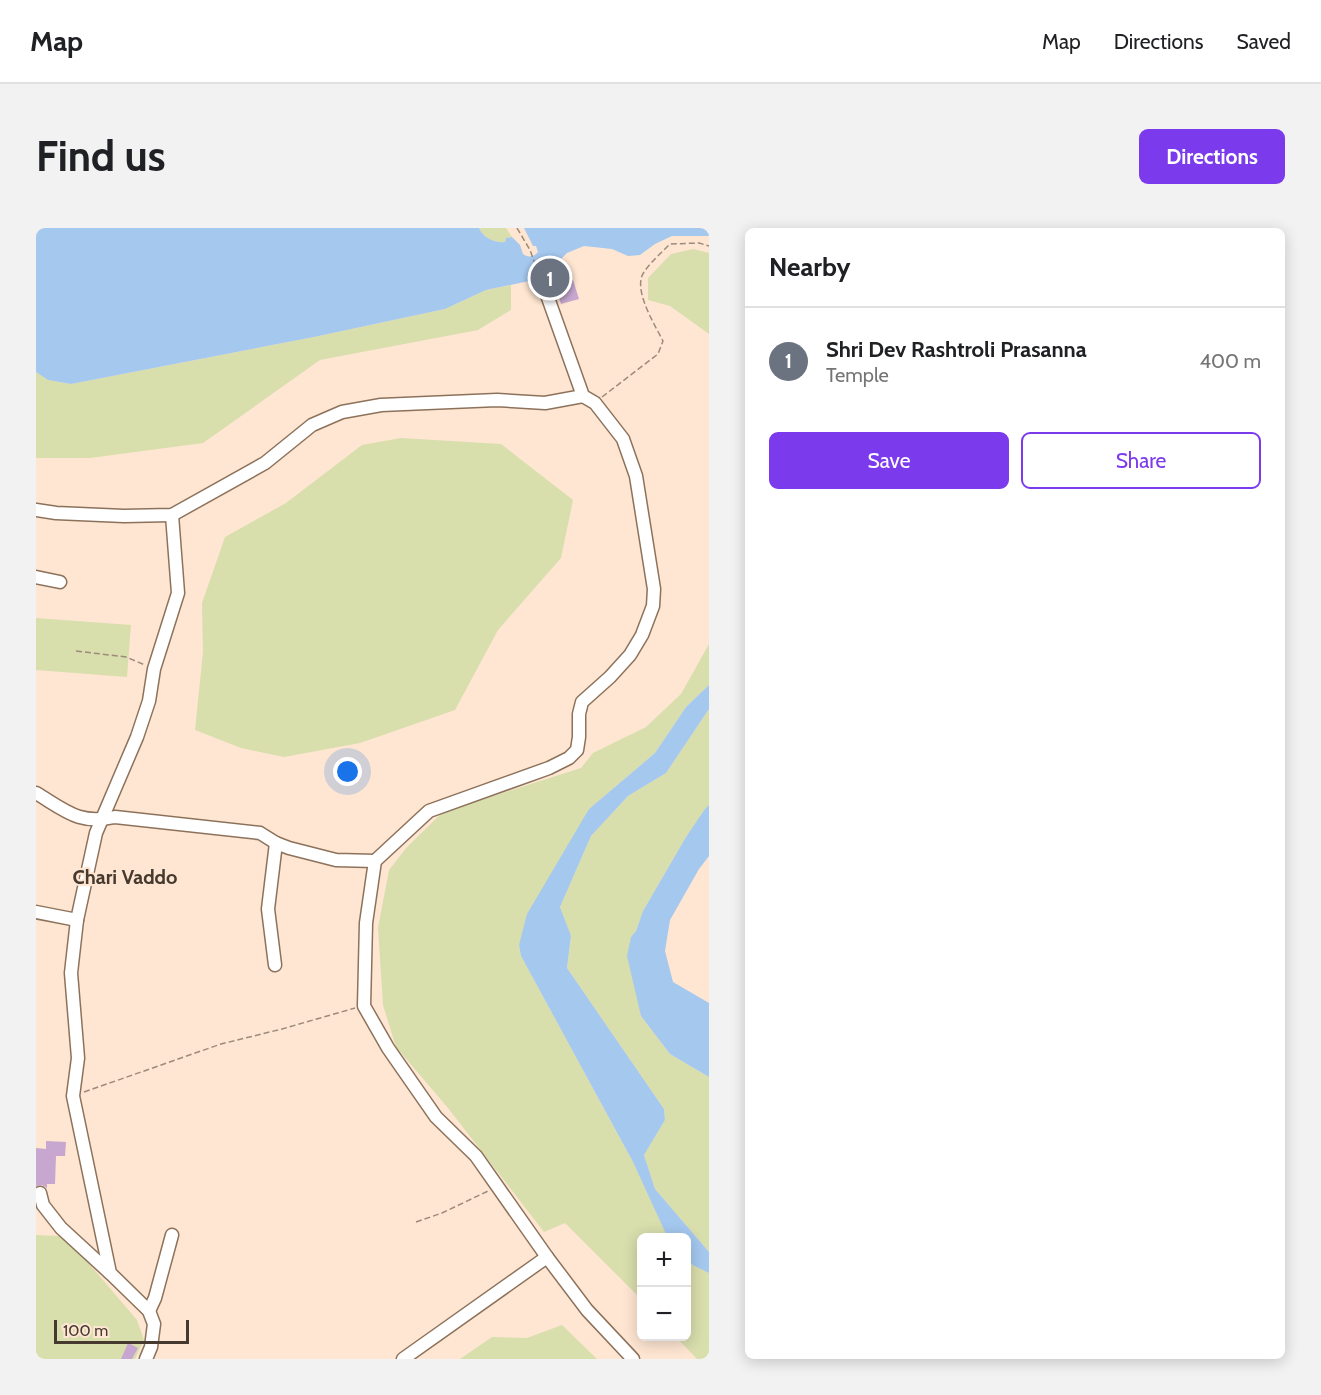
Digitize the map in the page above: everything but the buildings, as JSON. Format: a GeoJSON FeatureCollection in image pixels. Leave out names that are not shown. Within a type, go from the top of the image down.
{"type":"FeatureCollection","features":[{"type":"Feature","properties":{"kind":"street"},"geometry":{"type":"LineString","coordinates":[[547,295],[583,396],[595,403],[623,439],[636,476],[654,589],[653,606],[642,635],[630,655],[582,702],[577,750],[569,758],[549,768],[429,811],[375,861],[366,923],[364,1006],[388,1047],[436,1117],[476,1156],[587,1310],[633,1359]]}},
{"type":"Feature","properties":{"kind":"street"},"geometry":{"type":"LineString","coordinates":[[36,510],[124,516],[172,515],[265,463],[312,425],[342,412],[381,405],[497,400],[545,403],[583,396]]}},
{"type":"Feature","properties":{"kind":"street"},"geometry":{"type":"LineString","coordinates":[[110,1274],[73,1096],[78,1058],[71,973],[77,920],[96,833],[143,719],[149,701],[154,669],[178,593],[172,515]]}},
{"type":"Feature","properties":{"kind":"street"},"geometry":{"type":"LineString","coordinates":[[36,577],[60,582]]}},
{"type":"Feature","properties":{"kind":"street"},"geometry":{"type":"LineString","coordinates":[[36,793],[72,815],[84,819],[101,820],[115,817],[260,833],[289,848],[336,860],[375,861]]}},
{"type":"Feature","properties":{"kind":"street"},"geometry":{"type":"LineString","coordinates":[[275,965],[268,909],[276,843]]}},
{"type":"Feature","properties":{"kind":"street"},"geometry":{"type":"LineString","coordinates":[[36,912],[77,920]]}},
{"type":"Feature","properties":{"kind":"street"},"geometry":{"type":"LineString","coordinates":[[40,1193],[43,1205],[61,1228],[149,1311],[154,1324],[152,1347],[146,1359]]}},
{"type":"Feature","properties":{"kind":"street"},"geometry":{"type":"LineString","coordinates":[[149,1311],[155,1298],[172,1235]]}},
{"type":"Feature","properties":{"kind":"street"},"geometry":{"type":"LineString","coordinates":[[403,1359],[547,1257]]}},
{"type":"Feature","properties":{"kind":"path"},"geometry":{"type":"LineString","coordinates":[[517,228],[530,250],[547,295]]}},
{"type":"Feature","properties":{"kind":"path"},"geometry":{"type":"LineString","coordinates":[[595,403],[658,354],[663,341],[648,312],[640,282],[643,272],[670,244],[699,243],[709,246]]}},
{"type":"Feature","properties":{"kind":"path"},"geometry":{"type":"LineString","coordinates":[[76,651],[126,657],[154,669]]}},
{"type":"Feature","properties":{"kind":"path"},"geometry":{"type":"LineString","coordinates":[[73,1096],[221,1044],[364,1006]]}},
{"type":"Feature","properties":{"kind":"path"},"geometry":{"type":"LineString","coordinates":[[416,1222],[442,1213],[497,1186]]}},
{"type":"Feature","properties":{"kind":"green space"},"geometry":{"type":"Polygon","coordinates":[[[479,228],[506,228],[512,237],[506,238],[505,242],[493,241],[483,235],[479,228]]]}},
{"type":"Feature","properties":{"kind":"green space"},"geometry":{"type":"Polygon","coordinates":[[[693,249],[709,253],[709,334],[670,306],[648,300],[648,278],[671,254],[693,249]]]}},
{"type":"Feature","properties":{"kind":"green space"},"geometry":{"type":"Polygon","coordinates":[[[511,285],[511,310],[478,330],[320,360],[203,443],[90,458],[36,458],[36,372],[48,380],[71,384],[445,309],[486,290],[511,285]]]}},
{"type":"Feature","properties":{"kind":"green space"},"geometry":{"type":"Polygon","coordinates":[[[401,438],[501,444],[573,500],[561,558],[498,630],[455,710],[360,743],[284,757],[241,748],[195,730],[203,652],[202,603],[225,537],[286,503],[362,445],[401,438]]]}},
{"type":"Feature","properties":{"kind":"green space"},"geometry":{"type":"Polygon","coordinates":[[[36,618],[131,625],[127,677],[36,670],[36,618]]]}},
{"type":"Feature","properties":{"kind":"green space"},"geometry":{"type":"Polygon","coordinates":[[[709,644],[709,685],[686,707],[655,753],[589,809],[519,945],[521,956],[633,1162],[667,1233],[637,1233],[637,1295],[565,1223],[544,1232],[448,1108],[396,1047],[383,1005],[378,928],[389,870],[407,847],[443,812],[581,768],[593,753],[646,727],[681,694],[709,644]]]}},
{"type":"Feature","properties":{"kind":"green space"},"geometry":{"type":"Polygon","coordinates":[[[709,709],[709,805],[686,837],[643,911],[636,931],[631,937],[641,1016],[670,1054],[709,1077],[709,1252],[655,1189],[644,1155],[665,1120],[664,1109],[567,968],[571,937],[560,907],[591,836],[628,796],[666,773],[709,709]]]}},
{"type":"Feature","properties":{"kind":"green space"},"geometry":{"type":"Polygon","coordinates":[[[62,1232],[137,1320],[144,1340],[135,1359],[36,1358],[36,1235],[58,1236],[62,1232]]]}},
{"type":"Feature","properties":{"kind":"green space"},"geometry":{"type":"Polygon","coordinates":[[[691,1264],[709,1273],[709,1359],[697,1359],[680,1341],[691,1341],[691,1264]]]}},
{"type":"Feature","properties":{"kind":"green space"},"geometry":{"type":"Polygon","coordinates":[[[562,1325],[597,1359],[460,1359],[492,1337],[527,1338],[562,1325]]]}},
{"type":"Feature","properties":{"kind":"water"},"geometry":{"type":"Polygon","coordinates":[[[36,228],[479,228],[483,235],[493,241],[505,242],[506,238],[512,237],[520,245],[523,254],[529,256],[538,252],[524,228],[709,228],[709,236],[672,236],[655,244],[640,255],[628,256],[612,249],[584,246],[567,253],[554,266],[534,280],[486,290],[445,309],[71,384],[48,380],[36,372],[36,228]]]}},
{"type":"Feature","properties":{"kind":"water"},"geometry":{"type":"Polygon","coordinates":[[[709,685],[709,709],[666,773],[628,796],[591,836],[560,907],[571,936],[567,968],[664,1109],[665,1120],[644,1155],[655,1189],[709,1252],[709,1273],[691,1264],[691,1233],[666,1233],[633,1162],[521,956],[519,945],[527,914],[589,809],[655,753],[686,707],[709,685]]]}},
{"type":"Feature","properties":{"kind":"water"},"geometry":{"type":"Polygon","coordinates":[[[709,805],[709,856],[670,920],[665,951],[673,982],[709,1003],[709,1077],[670,1054],[641,1016],[627,956],[631,937],[636,931],[643,911],[686,837],[709,805]]]}},
{"type":"Feature","properties":{"kind":"place","name":"Shri Dev Rashtroli Prasanna"},"geometry":{"type":"Point","coordinates":[550,278]}},
{"type":"Feature","properties":{"kind":"district","name":"Chari Vaddo"},"geometry":{"type":"Point","coordinates":[125,877]}}]}
